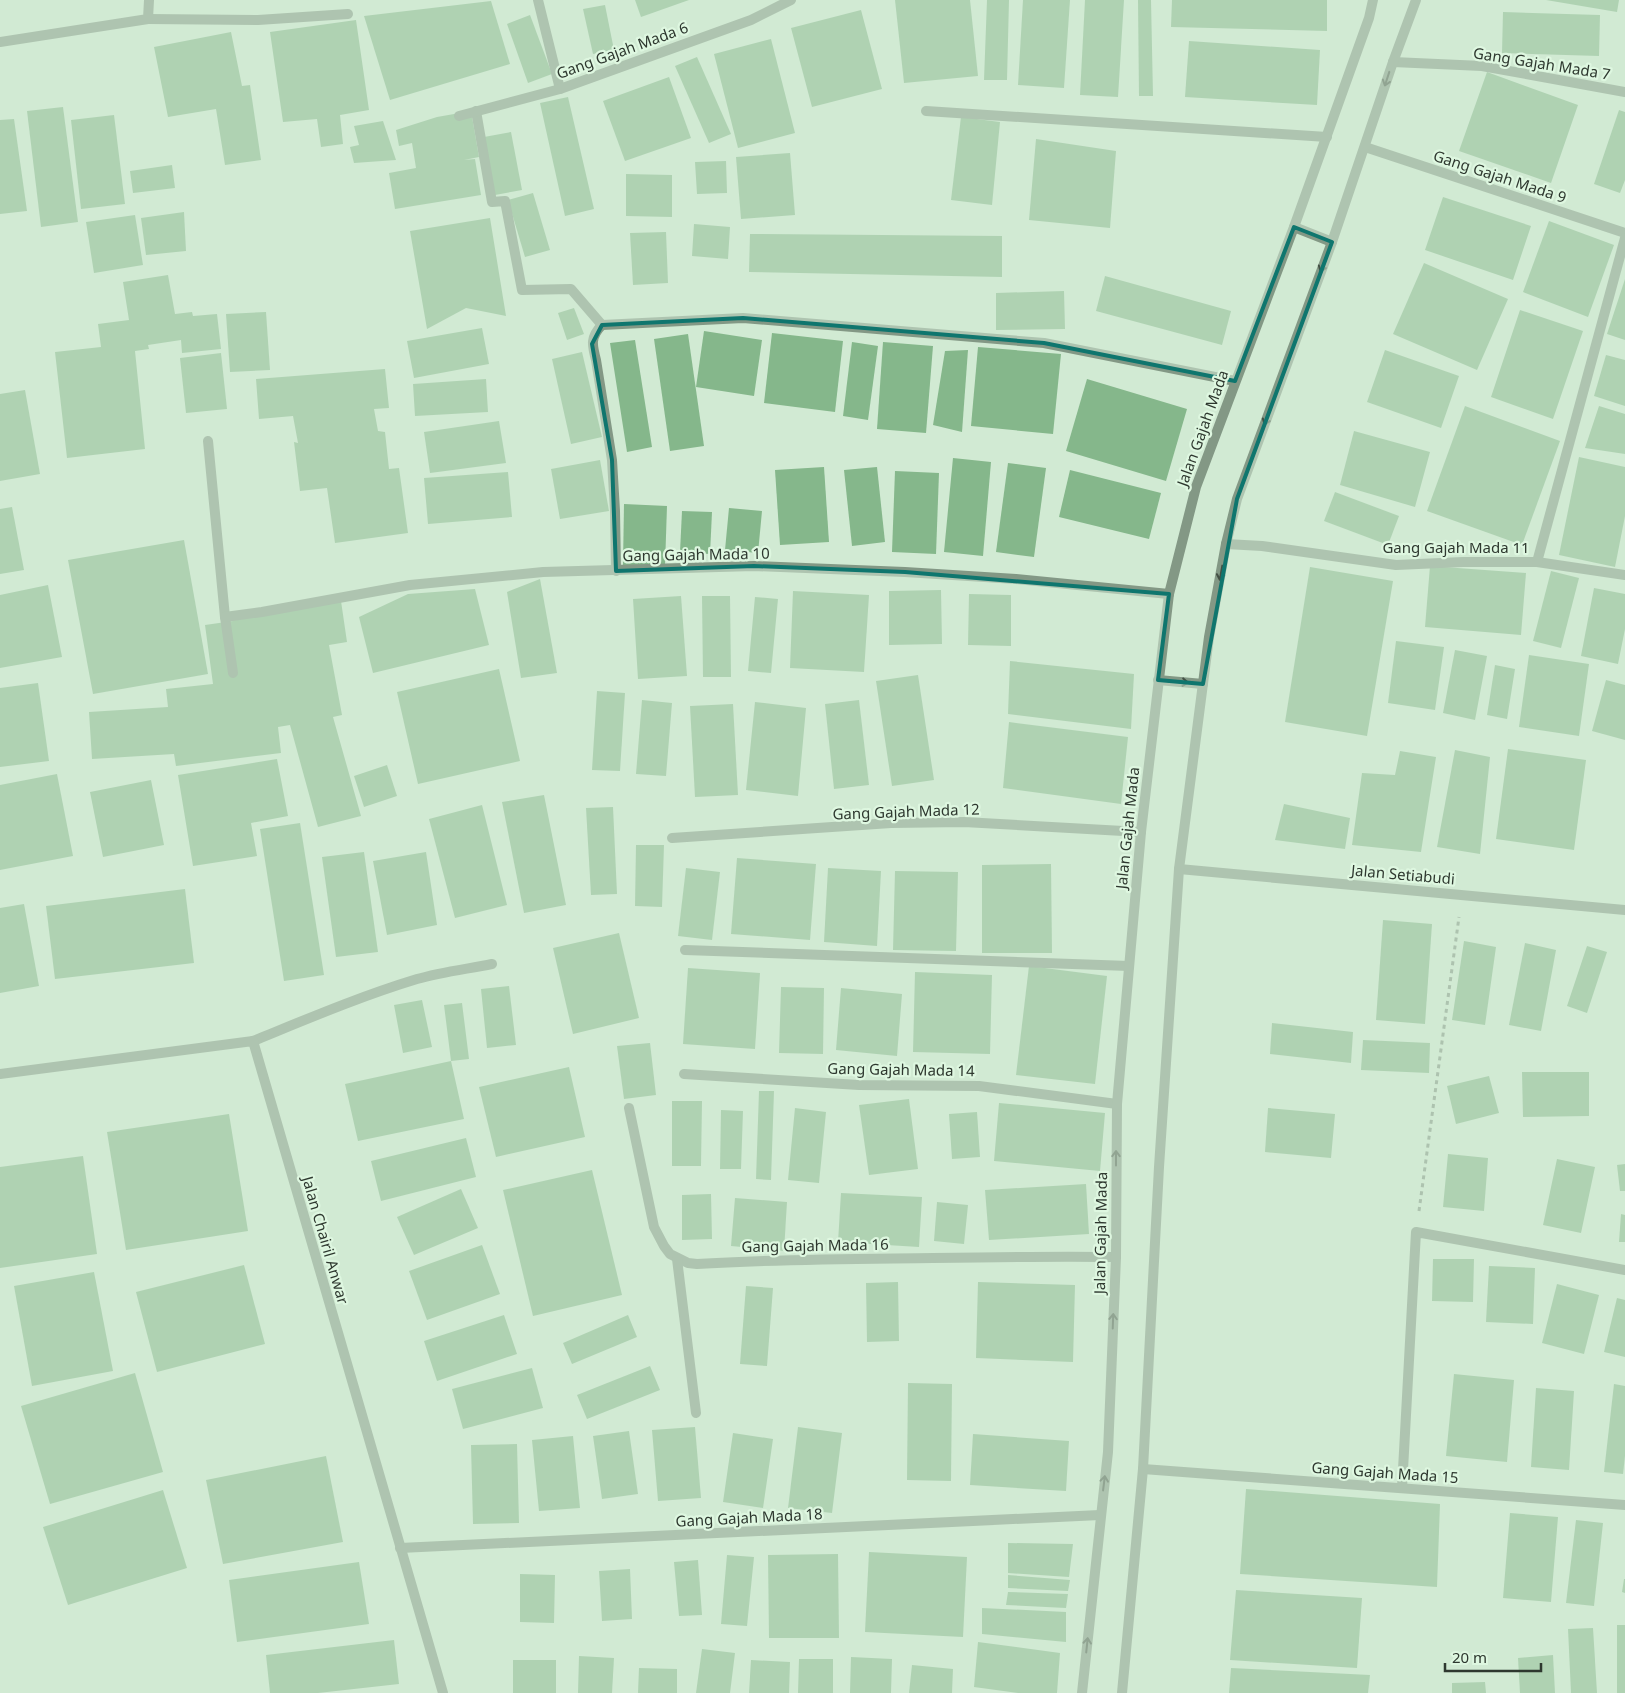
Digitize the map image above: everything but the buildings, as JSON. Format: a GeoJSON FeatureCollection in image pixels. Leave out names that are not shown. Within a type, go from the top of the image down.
{"type":"FeatureCollection","features":[{"type":"Feature","properties":{"kind":"street"},"geometry":{"type":"LineString","coordinates":[[148,19],[149,0]]}},
{"type":"Feature","properties":{"kind":"street"},"geometry":{"type":"LineString","coordinates":[[538,0],[560,89]]}},
{"type":"Feature","properties":{"kind":"street","name":"Gang Gajah Mada 6"},"geometry":{"type":"LineString","coordinates":[[459,116],[560,89],[751,20],[790,0]]}},
{"type":"Feature","properties":{"kind":"street","name":"Jalan Gajah Mada"},"geometry":{"type":"LineString","coordinates":[[1082,1693],[1108,1452],[1116,1256],[1116,1104],[1141,832],[1169,594],[1196,487],[1327,137],[1369,18],[1373,0]]}},
{"type":"Feature","properties":{"kind":"street"},"geometry":{"type":"LineString","coordinates":[[1122,1693],[1143,1469],[1159,1168],[1179,869],[1209,637],[1226,544],[1237,499],[1332,242],[1416,0]]}},
{"type":"Feature","properties":{"kind":"street"},"geometry":{"type":"LineString","coordinates":[[0,42],[148,19],[258,20],[348,14]]}},
{"type":"Feature","properties":{"kind":"street","name":"Gang Gajah Mada 7"},"geometry":{"type":"LineString","coordinates":[[1393,62],[1482,66],[1625,92]]}},
{"type":"Feature","properties":{"kind":"street"},"geometry":{"type":"LineString","coordinates":[[476,111],[492,202],[505,201],[522,290],[571,289],[602,325]]}},
{"type":"Feature","properties":{"kind":"street"},"geometry":{"type":"LineString","coordinates":[[926,111],[1327,137]]}},
{"type":"Feature","properties":{"kind":"street","name":"Gang Gajah Mada 9"},"geometry":{"type":"LineString","coordinates":[[1365,147],[1625,233]]}},
{"type":"Feature","properties":{"kind":"street"},"geometry":{"type":"LineString","coordinates":[[1294,227],[1332,242]]}},
{"type":"Feature","properties":{"kind":"street"},"geometry":{"type":"LineString","coordinates":[[1537,562],[1625,238]]}},
{"type":"Feature","properties":{"kind":"street"},"geometry":{"type":"LineString","coordinates":[[616,571],[612,460],[592,344],[596,331],[602,325],[743,318],[1044,343],[1235,381]]}},
{"type":"Feature","properties":{"kind":"street"},"geometry":{"type":"LineString","coordinates":[[208,441],[225,617],[233,673]]}},
{"type":"Feature","properties":{"kind":"street","name":"Gang Gajah Mada 11"},"geometry":{"type":"LineString","coordinates":[[1226,544],[1262,546],[1396,565],[1462,562],[1537,562],[1625,575]]}},
{"type":"Feature","properties":{"kind":"street","name":"Gang Gajah Mada 10"},"geometry":{"type":"LineString","coordinates":[[225,617],[262,612],[410,584],[543,572],[754,566],[1016,579],[1169,594]]}},
{"type":"Feature","properties":{"kind":"street"},"geometry":{"type":"LineString","coordinates":[[1158,680],[1203,684]]}},
{"type":"Feature","properties":{"kind":"street","name":"Gang Gajah Mada 12"},"geometry":{"type":"LineString","coordinates":[[672,838],[891,823],[964,822],[1141,832]]}},
{"type":"Feature","properties":{"kind":"street","name":"Jalan Setiabudi"},"geometry":{"type":"LineString","coordinates":[[1179,869],[1625,910]]}},
{"type":"Feature","properties":{"kind":"street"},"geometry":{"type":"LineString","coordinates":[[685,950],[1129,966]]}},
{"type":"Feature","properties":{"kind":"street"},"geometry":{"type":"LineString","coordinates":[[0,1074],[253,1041],[339,1006],[410,981],[492,964]]}},
{"type":"Feature","properties":{"kind":"street","name":"Jalan Chairil Anwar"},"geometry":{"type":"LineString","coordinates":[[253,1041],[443,1693]]}},
{"type":"Feature","properties":{"kind":"street","name":"Gang Gajah Mada 14"},"geometry":{"type":"LineString","coordinates":[[684,1074],[859,1085],[979,1086],[1116,1104]]}},
{"type":"Feature","properties":{"kind":"street"},"geometry":{"type":"LineString","coordinates":[[629,1108],[654,1227],[664,1246],[677,1259],[696,1413]]}},
{"type":"Feature","properties":{"kind":"street"},"geometry":{"type":"LineString","coordinates":[[1402,1488],[1416,1232],[1625,1270]]}},
{"type":"Feature","properties":{"kind":"street","name":"Gang Gajah Mada 16"},"geometry":{"type":"LineString","coordinates":[[677,1259],[688,1264],[697,1264],[758,1260],[1040,1255],[1116,1256]]}},
{"type":"Feature","properties":{"kind":"street","name":"Gang Gajah Mada 15"},"geometry":{"type":"LineString","coordinates":[[1143,1469],[1625,1505]]}},
{"type":"Feature","properties":{"kind":"street","name":"Gang Gajah Mada 18"},"geometry":{"type":"LineString","coordinates":[[400,1548],[1100,1515]]}},
{"type":"Feature","properties":{"kind":"path"},"geometry":{"type":"LineString","coordinates":[[1416,1232],[1462,894]]}},
{"type":"Feature","properties":{"kind":"highlighted area"},"geometry":{"type":"Polygon","coordinates":[[[1294,227],[1332,242],[1237,499],[1203,684],[1158,680],[1169,594],[905,572],[754,566],[616,571],[612,460],[592,344],[602,325],[743,318],[1044,343],[1235,381],[1294,227]]]}}]}
